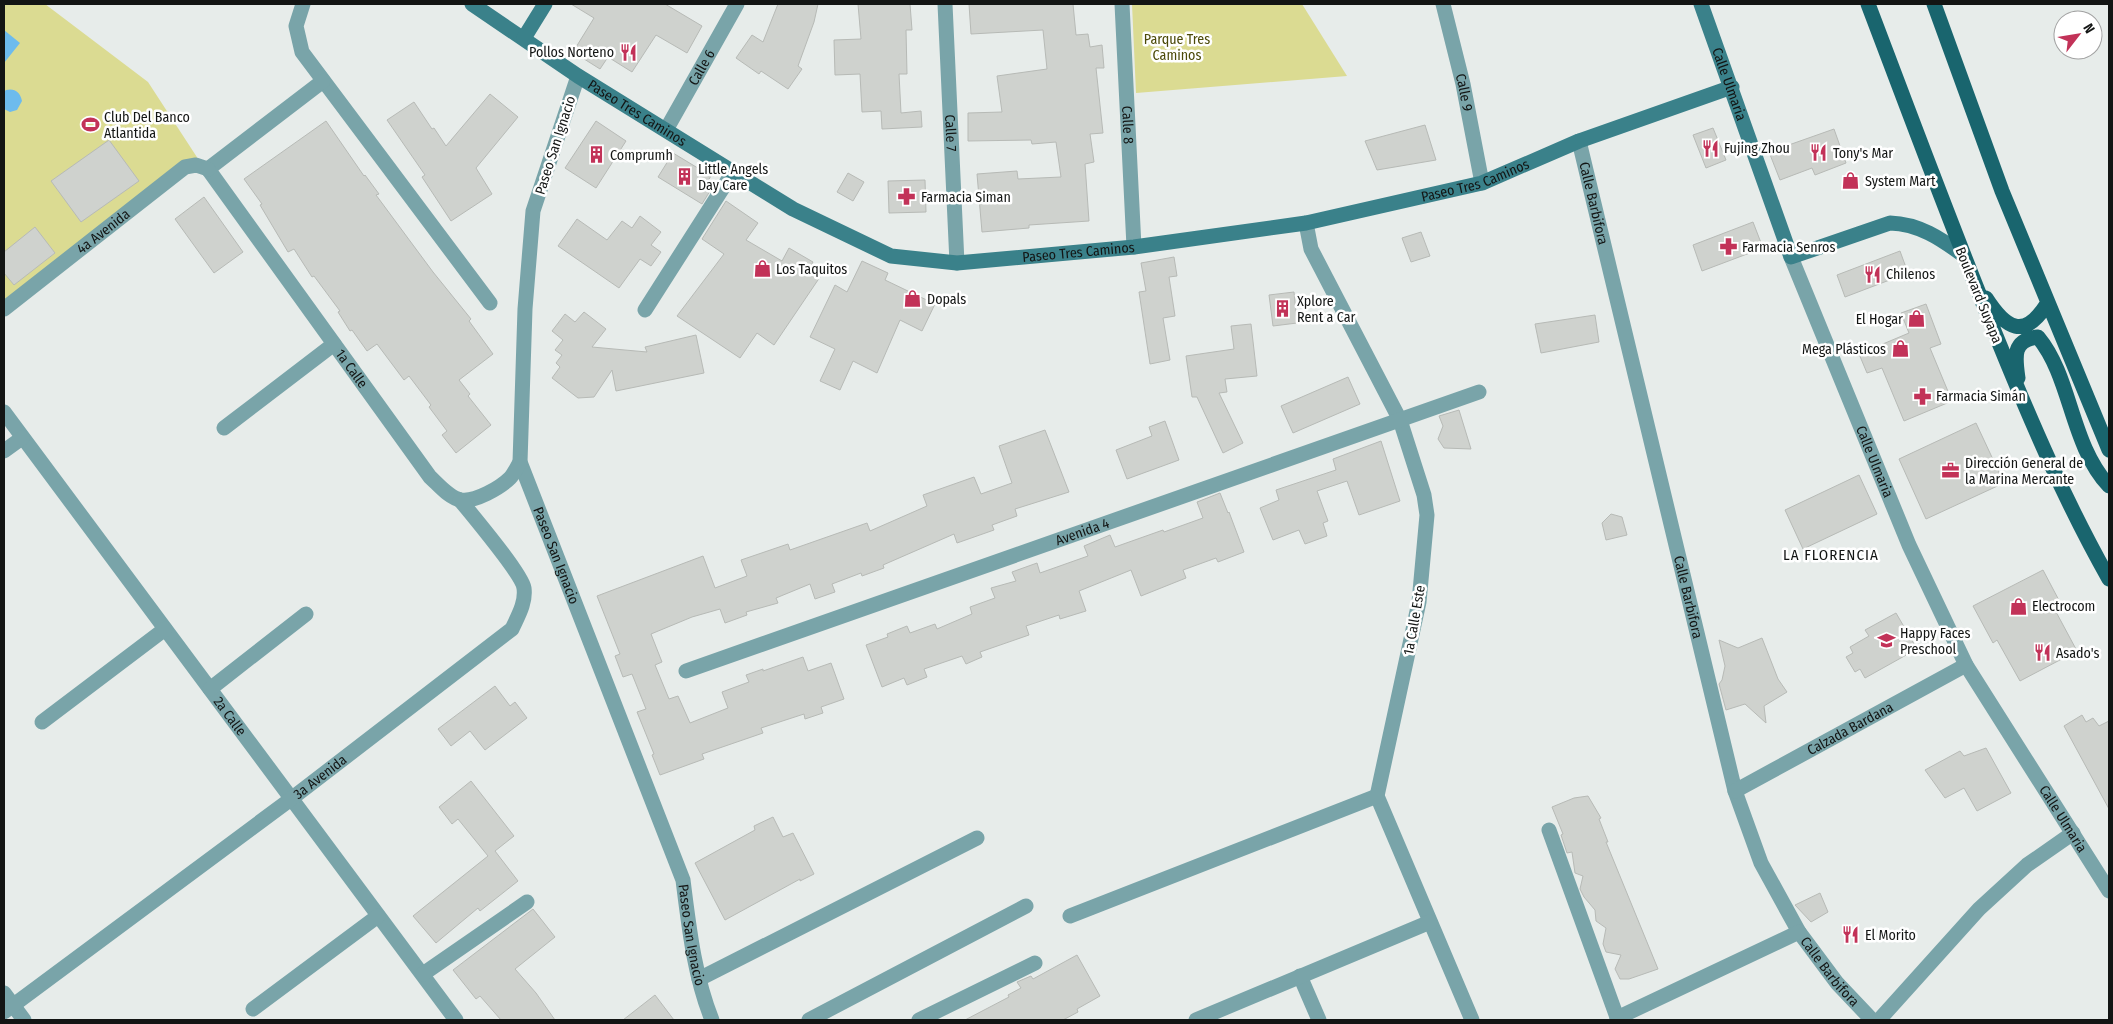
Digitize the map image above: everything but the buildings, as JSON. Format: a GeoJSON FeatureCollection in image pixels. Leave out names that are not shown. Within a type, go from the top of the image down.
{"type":"FeatureCollection","features":[{"type":"Feature","properties":{"kind":"main road","name":"Boulevard Suyapa"},"geometry":{"type":"LineString","coordinates":[[1868,4],[1971,276],[2020,396],[2087,540],[2109,579]]}},
{"type":"Feature","properties":{"kind":"main road"},"geometry":{"type":"LineString","coordinates":[[1934,4],[2002,192],[2109,450]]}},
{"type":"Feature","properties":{"kind":"main road"},"geometry":{"type":"LineString","coordinates":[[1971,276],[1992,307],[2011,326],[2021,327],[2030,324],[2038,319],[2047,304]]}},
{"type":"Feature","properties":{"kind":"main road"},"geometry":{"type":"LineString","coordinates":[[2020,396],[2016,355],[2019,345],[2027,338],[2038,337],[2045,346],[2058,373],[2086,452],[2109,486]]}},
{"type":"Feature","properties":{"kind":"street"},"geometry":{"type":"LineString","coordinates":[[303,4],[296,26],[302,52],[490,303]]}},
{"type":"Feature","properties":{"kind":"street","name":"Paseo Tres Caminos"},"geometry":{"type":"LineString","coordinates":[[472,4],[578,76],[793,209],[891,256],[957,263],[1134,246],[1306,223],[1482,183],[1579,140],[1732,87]]}},
{"type":"Feature","properties":{"kind":"street"},"geometry":{"type":"LineString","coordinates":[[524,38],[545,4]]}},
{"type":"Feature","properties":{"kind":"street","name":"Calle 6"},"geometry":{"type":"LineString","coordinates":[[666,130],[737,4]]}},
{"type":"Feature","properties":{"kind":"street","name":"Calle 7"},"geometry":{"type":"LineString","coordinates":[[945,4],[957,263]]}},
{"type":"Feature","properties":{"kind":"street","name":"Calle 8"},"geometry":{"type":"LineString","coordinates":[[1122,4],[1134,246]]}},
{"type":"Feature","properties":{"kind":"street","name":"Calle 9"},"geometry":{"type":"LineString","coordinates":[[1443,4],[1461,75],[1482,183]]}},
{"type":"Feature","properties":{"kind":"street","name":"Calle Ulmaria"},"geometry":{"type":"LineString","coordinates":[[1701,4],[1791,257],[1909,545],[1966,665],[2109,891]]}},
{"type":"Feature","properties":{"kind":"street","name":"Paseo San Ignacio"},"geometry":{"type":"LineString","coordinates":[[578,76],[533,211],[524,309],[520,462],[683,880],[690,938],[705,1004],[712,1020]]}},
{"type":"Feature","properties":{"kind":"street"},"geometry":{"type":"LineString","coordinates":[[208,169],[323,81]]}},
{"type":"Feature","properties":{"kind":"street","name":"Calle Barbifora"},"geometry":{"type":"LineString","coordinates":[[1579,140],[1735,791],[1761,863],[1798,932],[1837,983],[1872,1020]]}},
{"type":"Feature","properties":{"kind":"street","name":"4a Avenida"},"geometry":{"type":"LineString","coordinates":[[4,309],[185,168],[196,165],[208,169]]}},
{"type":"Feature","properties":{"kind":"street","name":"1a Calle"},"geometry":{"type":"LineString","coordinates":[[208,169],[430,477],[448,494],[460,500]]}},
{"type":"Feature","properties":{"kind":"street"},"geometry":{"type":"LineString","coordinates":[[645,310],[733,172]]}},
{"type":"Feature","properties":{"kind":"street","name":"1a Calle Este"},"geometry":{"type":"LineString","coordinates":[[1306,223],[1311,249],[1400,420],[1424,495],[1427,515],[1419,602],[1377,796]]}},
{"type":"Feature","properties":{"kind":"street"},"geometry":{"type":"LineString","coordinates":[[1791,257],[1890,223],[1900,223],[1925,229],[1963,255]]}},
{"type":"Feature","properties":{"kind":"street"},"geometry":{"type":"LineString","coordinates":[[224,428],[334,344]]}},
{"type":"Feature","properties":{"kind":"street","name":"Avenida 4"},"geometry":{"type":"LineString","coordinates":[[686,671],[1479,392]]}},
{"type":"Feature","properties":{"kind":"street","name":"2a Calle"},"geometry":{"type":"LineString","coordinates":[[4,412],[456,1020]]}},
{"type":"Feature","properties":{"kind":"street"},"geometry":{"type":"LineString","coordinates":[[4,451],[22,438]]}},
{"type":"Feature","properties":{"kind":"street"},"geometry":{"type":"LineString","coordinates":[[460,500],[478,497],[496,489],[510,478],[520,462]]}},
{"type":"Feature","properties":{"kind":"street","name":"3a Avenida"},"geometry":{"type":"LineString","coordinates":[[8,1009],[291,799],[512,629],[522,608],[524,588],[517,572],[460,500]]}},
{"type":"Feature","properties":{"kind":"street"},"geometry":{"type":"LineString","coordinates":[[210,689],[306,614]]}},
{"type":"Feature","properties":{"kind":"street"},"geometry":{"type":"LineString","coordinates":[[42,722],[165,629]]}},
{"type":"Feature","properties":{"kind":"street","name":"Calzada Bardana"},"geometry":{"type":"LineString","coordinates":[[1735,791],[1966,665]]}},
{"type":"Feature","properties":{"kind":"street"},"geometry":{"type":"LineString","coordinates":[[1070,916],[1377,796],[1472,1020]]}},
{"type":"Feature","properties":{"kind":"street"},"geometry":{"type":"LineString","coordinates":[[1549,830],[1617,1019],[1798,932]]}},
{"type":"Feature","properties":{"kind":"street"},"geometry":{"type":"LineString","coordinates":[[1879,1020],[1979,909],[2027,866],[2073,833]]}},
{"type":"Feature","properties":{"kind":"street"},"geometry":{"type":"LineString","coordinates":[[700,979],[977,838]]}},
{"type":"Feature","properties":{"kind":"street"},"geometry":{"type":"LineString","coordinates":[[422,974],[528,902]]}},
{"type":"Feature","properties":{"kind":"street"},"geometry":{"type":"LineString","coordinates":[[809,1020],[1026,906]]}},
{"type":"Feature","properties":{"kind":"street"},"geometry":{"type":"LineString","coordinates":[[253,1009],[378,916]]}},
{"type":"Feature","properties":{"kind":"street"},"geometry":{"type":"LineString","coordinates":[[1196,1020],[1430,922]]}},
{"type":"Feature","properties":{"kind":"street"},"geometry":{"type":"LineString","coordinates":[[919,1020],[1035,963]]}},
{"type":"Feature","properties":{"kind":"street"},"geometry":{"type":"LineString","coordinates":[[1300,976],[1319,1020]]}},
{"type":"Feature","properties":{"kind":"street"},"geometry":{"type":"LineString","coordinates":[[4,993],[8,1009],[24,1020]]}},
{"type":"Feature","properties":{"kind":"green space","name":"Club Del Banco Atlantida"},"geometry":{"type":"Polygon","coordinates":[[[4,4],[45,4],[148,82],[204,168],[188,172],[4,310],[4,4]]]}},
{"type":"Feature","properties":{"kind":"green space","name":"Parque Tres Caminos"},"geometry":{"type":"Polygon","coordinates":[[[1132,4],[1302,4],[1347,76],[1136,93],[1132,4]]]}},
{"type":"Feature","properties":{"kind":"water"},"geometry":{"type":"Polygon","coordinates":[[[4,30],[20,43],[4,63],[4,30]]]}},
{"type":"Feature","properties":{"kind":"water"},"geometry":{"type":"Polygon","coordinates":[[[6,90],[17,91],[20,95],[22,101],[17,110],[10,112],[4,109],[4,92],[6,90]]]}},
{"type":"Feature","properties":{"kind":"place","name":"Pollos Norteno"},"geometry":{"type":"Point","coordinates":[628,52]}},
{"type":"Feature","properties":{"kind":"place","name":"Club Del Banco Atlantida"},"geometry":{"type":"Point","coordinates":[90,125]}},
{"type":"Feature","properties":{"kind":"place","name":"Fujing Zhou"},"geometry":{"type":"Point","coordinates":[1710,148]}},
{"type":"Feature","properties":{"kind":"place","name":"Tony's Mar"},"geometry":{"type":"Point","coordinates":[1819,153]}},
{"type":"Feature","properties":{"kind":"place","name":"Comprumh"},"geometry":{"type":"Point","coordinates":[596,155]}},
{"type":"Feature","properties":{"kind":"place","name":"Little Angels Day Care"},"geometry":{"type":"Point","coordinates":[684,177]}},
{"type":"Feature","properties":{"kind":"place","name":"System Mart"},"geometry":{"type":"Point","coordinates":[1851,181]}},
{"type":"Feature","properties":{"kind":"place","name":"Farmacia Siman"},"geometry":{"type":"Point","coordinates":[907,197]}},
{"type":"Feature","properties":{"kind":"place","name":"Farmacia Senros"},"geometry":{"type":"Point","coordinates":[1728,247]}},
{"type":"Feature","properties":{"kind":"place","name":"Los Taquitos"},"geometry":{"type":"Point","coordinates":[762,269]}},
{"type":"Feature","properties":{"kind":"place","name":"Chilenos"},"geometry":{"type":"Point","coordinates":[1872,274]}},
{"type":"Feature","properties":{"kind":"place","name":"Dopals"},"geometry":{"type":"Point","coordinates":[913,299]}},
{"type":"Feature","properties":{"kind":"place","name":"Xplore Rent a Car"},"geometry":{"type":"Point","coordinates":[1283,309]}},
{"type":"Feature","properties":{"kind":"place","name":"El Hogar"},"geometry":{"type":"Point","coordinates":[1917,319]}},
{"type":"Feature","properties":{"kind":"place","name":"Mega Plásticos"},"geometry":{"type":"Point","coordinates":[1900,349]}},
{"type":"Feature","properties":{"kind":"place","name":"Farmacia Simán"},"geometry":{"type":"Point","coordinates":[1922,396]}},
{"type":"Feature","properties":{"kind":"place","name":"Dirección General de la Marina Mercante"},"geometry":{"type":"Point","coordinates":[1951,471]}},
{"type":"Feature","properties":{"kind":"place","name":"Electrocom"},"geometry":{"type":"Point","coordinates":[2018,606]}},
{"type":"Feature","properties":{"kind":"place","name":"Happy Faces Preschool"},"geometry":{"type":"Point","coordinates":[1886,641]}},
{"type":"Feature","properties":{"kind":"place","name":"Asado's"},"geometry":{"type":"Point","coordinates":[2042,653]}},
{"type":"Feature","properties":{"kind":"place","name":"El Morito"},"geometry":{"type":"Point","coordinates":[1851,935]}},
{"type":"Feature","properties":{"kind":"district","name":"LA FLORENCIA"},"geometry":{"type":"Point","coordinates":[1831,555]}}]}
